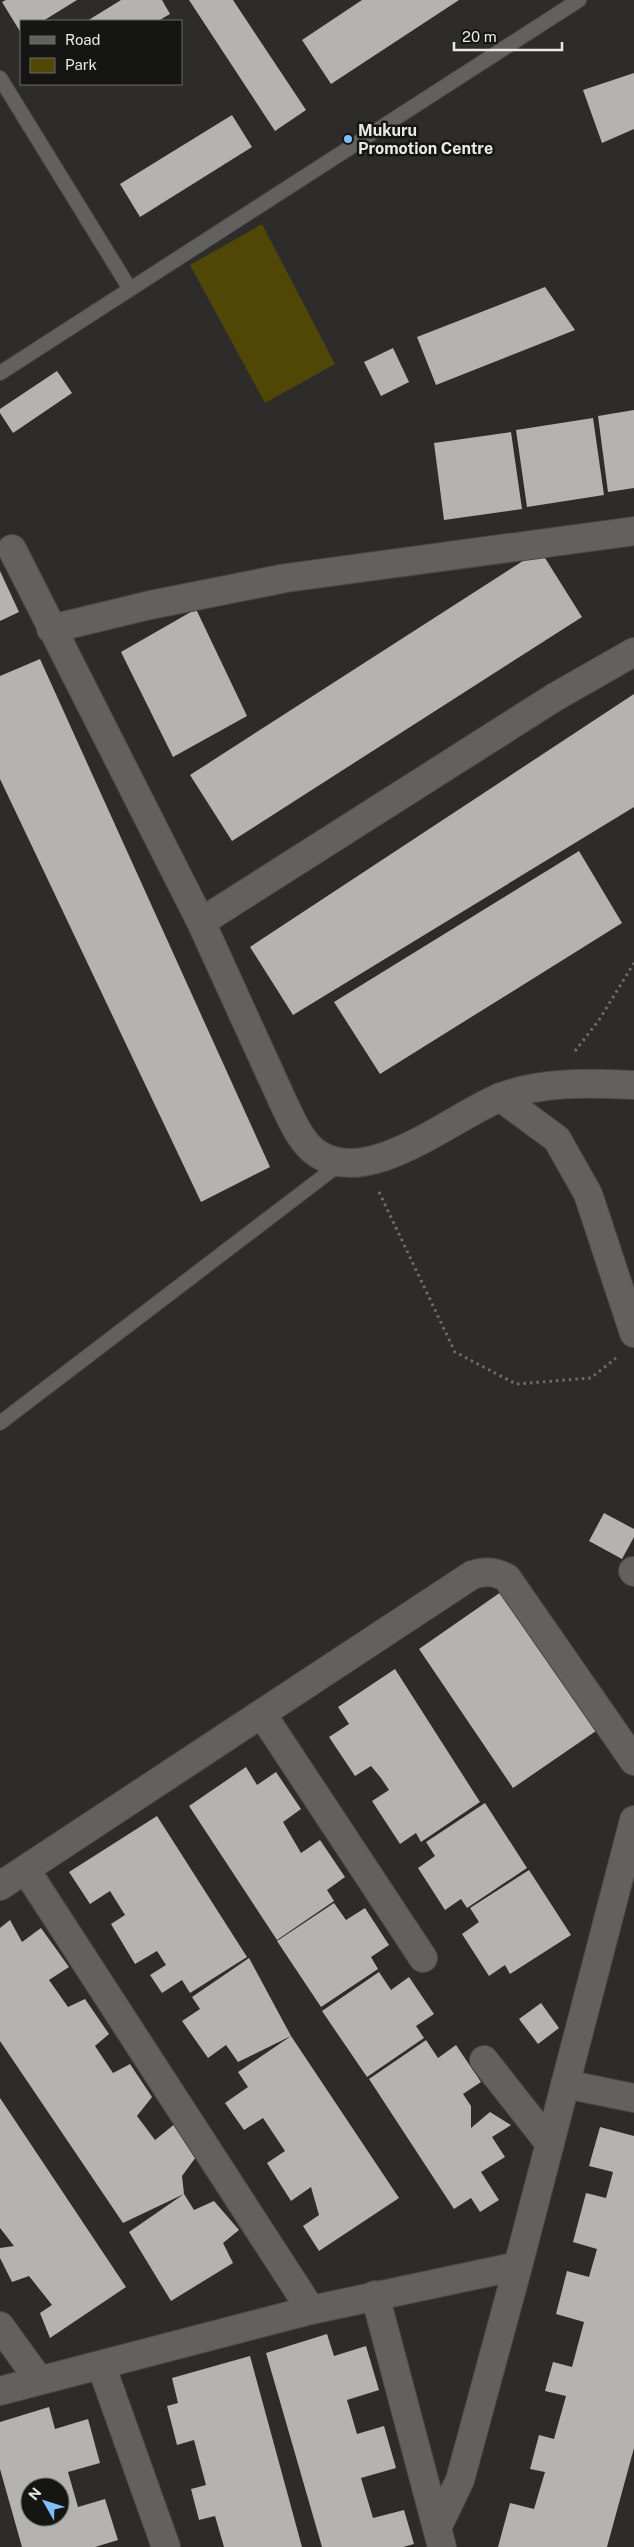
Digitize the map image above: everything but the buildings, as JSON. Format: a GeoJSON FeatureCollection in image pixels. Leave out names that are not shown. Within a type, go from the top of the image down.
{"type":"FeatureCollection","features":[{"type":"Feature","properties":{"kind":"street"},"geometry":{"type":"LineString","coordinates":[[51,629],[150,605],[286,578],[634,531]]}},
{"type":"Feature","properties":{"kind":"street"},"geometry":{"type":"LineString","coordinates":[[12,549],[201,922],[284,1104],[299,1133],[317,1154],[353,1162],[412,1146],[500,1097],[538,1087],[634,1085]]}},
{"type":"Feature","properties":{"kind":"street"},"geometry":{"type":"LineString","coordinates":[[201,922],[556,697],[634,652]]}},
{"type":"Feature","properties":{"kind":"street"},"geometry":{"type":"LineString","coordinates":[[500,1097],[556,1139],[588,1194],[627,1344]]}},
{"type":"Feature","properties":{"kind":"street"},"geometry":{"type":"LineString","coordinates":[[0,1886],[472,1575],[492,1572],[507,1578],[634,1761]]}},
{"type":"Feature","properties":{"kind":"street"},"geometry":{"type":"LineString","coordinates":[[262,1714],[423,1958]]}},
{"type":"Feature","properties":{"kind":"street"},"geometry":{"type":"LineString","coordinates":[[439,2538],[460,2480],[518,2266],[634,1820]]}},
{"type":"Feature","properties":{"kind":"street"},"geometry":{"type":"LineString","coordinates":[[26,1870],[311,2310]]}},
{"type":"Feature","properties":{"kind":"street"},"geometry":{"type":"LineString","coordinates":[[484,2060],[550,2144]]}},
{"type":"Feature","properties":{"kind":"street"},"geometry":{"type":"LineString","coordinates":[[564,2084],[634,2098]]}},
{"type":"Feature","properties":{"kind":"street"},"geometry":{"type":"LineString","coordinates":[[0,2391],[311,2310],[518,2266]]}},
{"type":"Feature","properties":{"kind":"street"},"geometry":{"type":"LineString","coordinates":[[375,2296],[439,2538]]}},
{"type":"Feature","properties":{"kind":"street"},"geometry":{"type":"LineString","coordinates":[[0,2326],[39,2380]]}},
{"type":"Feature","properties":{"kind":"street"},"geometry":{"type":"LineString","coordinates":[[101,2364],[166,2547]]}},
{"type":"Feature","properties":{"kind":"lane"},"geometry":{"type":"LineString","coordinates":[[0,372],[579,0]]}},
{"type":"Feature","properties":{"kind":"lane"},"geometry":{"type":"LineString","coordinates":[[0,78],[130,289]]}},
{"type":"Feature","properties":{"kind":"lane"},"geometry":{"type":"LineString","coordinates":[[0,1423],[353,1162]]}},
{"type":"Feature","properties":{"kind":"path"},"geometry":{"type":"LineString","coordinates":[[538,1087],[572,1055],[598,1020],[634,963]]}},
{"type":"Feature","properties":{"kind":"path"},"geometry":{"type":"LineString","coordinates":[[353,1162],[455,1352],[516,1384],[592,1378],[627,1344]]}},
{"type":"Feature","properties":{"kind":"green space"},"geometry":{"type":"Polygon","coordinates":[[[262,224],[335,364],[265,403],[190,265],[262,224]]]}},
{"type":"Feature","properties":{"kind":"place","name":"Mukuru Promotion Centre"},"geometry":{"type":"Point","coordinates":[348,139]}}]}
